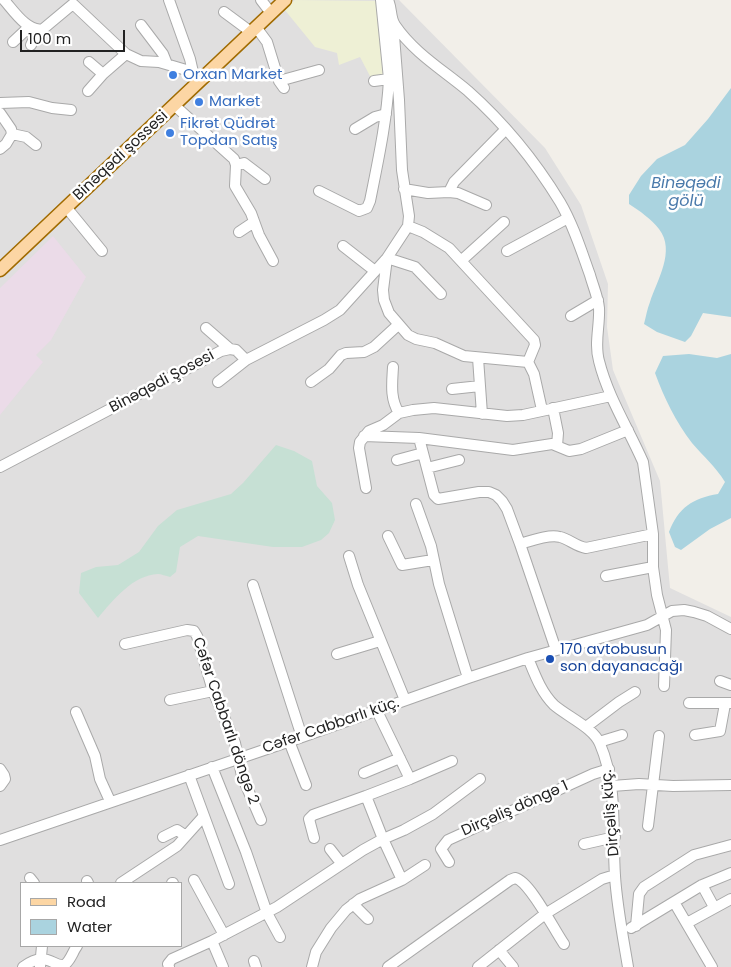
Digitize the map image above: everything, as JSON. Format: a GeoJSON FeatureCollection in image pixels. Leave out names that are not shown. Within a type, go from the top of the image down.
{"type":"FeatureCollection","features":[{"type":"Feature","properties":{"kind":"main road","name":"Binəqədi şossesi"},"geometry":{"type":"LineString","coordinates":[[0,270],[174,105],[197,76],[254,29],[285,0]]}},
{"type":"Feature","properties":{"kind":"street"},"geometry":{"type":"LineString","coordinates":[[4,0],[34,28],[43,29],[71,2],[126,54],[141,61],[167,64],[197,76]]}},
{"type":"Feature","properties":{"kind":"street"},"geometry":{"type":"LineString","coordinates":[[169,0],[197,76]]}},
{"type":"Feature","properties":{"kind":"street"},"geometry":{"type":"LineString","coordinates":[[261,0],[271,13]]}},
{"type":"Feature","properties":{"kind":"street"},"geometry":{"type":"LineString","coordinates":[[218,382],[246,360],[332,316],[340,310],[387,258],[408,226],[409,216],[401,157],[393,23],[388,1]]}},
{"type":"Feature","properties":{"kind":"street"},"geometry":{"type":"LineString","coordinates":[[319,191],[359,211],[367,208],[370,201],[386,114],[389,79],[388,1]]}},
{"type":"Feature","properties":{"kind":"street"},"geometry":{"type":"LineString","coordinates":[[224,12],[254,29],[267,42],[281,85],[319,70]]}},
{"type":"Feature","properties":{"kind":"street"},"geometry":{"type":"LineString","coordinates":[[393,23],[421,54],[467,90],[506,129],[541,173],[568,218],[598,300],[597,352],[601,368],[611,396],[643,462],[653,534],[653,567],[657,595],[667,637],[664,686]]}},
{"type":"Feature","properties":{"kind":"street"},"geometry":{"type":"LineString","coordinates":[[141,25],[163,54],[167,64]]}},
{"type":"Feature","properties":{"kind":"street"},"geometry":{"type":"LineString","coordinates":[[14,42],[34,28]]}},
{"type":"Feature","properties":{"kind":"street"},"geometry":{"type":"LineString","coordinates":[[31,46],[34,28]]}},
{"type":"Feature","properties":{"kind":"street"},"geometry":{"type":"LineString","coordinates":[[88,91],[103,74],[126,54]]}},
{"type":"Feature","properties":{"kind":"street"},"geometry":{"type":"LineString","coordinates":[[88,62],[103,74]]}},
{"type":"Feature","properties":{"kind":"street"},"geometry":{"type":"LineString","coordinates":[[374,81],[389,79]]}},
{"type":"Feature","properties":{"kind":"street"},"geometry":{"type":"LineString","coordinates":[[0,103],[28,102],[52,108],[71,110]]}},
{"type":"Feature","properties":{"kind":"street"},"geometry":{"type":"LineString","coordinates":[[174,105],[229,154],[236,165],[235,186],[251,213],[259,235],[273,260]]}},
{"type":"Feature","properties":{"kind":"street"},"geometry":{"type":"LineString","coordinates":[[0,113],[11,129],[12,134],[6,144],[0,149]]}},
{"type":"Feature","properties":{"kind":"street"},"geometry":{"type":"LineString","coordinates":[[355,129],[369,120],[386,114]]}},
{"type":"Feature","properties":{"kind":"street"},"geometry":{"type":"LineString","coordinates":[[449,192],[454,182],[506,129]]}},
{"type":"Feature","properties":{"kind":"street"},"geometry":{"type":"LineString","coordinates":[[12,134],[26,137],[36,145]]}},
{"type":"Feature","properties":{"kind":"street"},"geometry":{"type":"LineString","coordinates":[[236,165],[244,163],[265,179]]}},
{"type":"Feature","properties":{"kind":"street"},"geometry":{"type":"LineString","coordinates":[[404,189],[433,193],[458,193],[486,205]]}},
{"type":"Feature","properties":{"kind":"street"},"geometry":{"type":"LineString","coordinates":[[66,207],[102,251]]}},
{"type":"Feature","properties":{"kind":"street"},"geometry":{"type":"LineString","coordinates":[[507,251],[568,218]]}},
{"type":"Feature","properties":{"kind":"street"},"geometry":{"type":"LineString","coordinates":[[239,232],[254,222]]}},
{"type":"Feature","properties":{"kind":"street"},"geometry":{"type":"LineString","coordinates":[[462,260],[504,222]]}},
{"type":"Feature","properties":{"kind":"street"},"geometry":{"type":"LineString","coordinates":[[408,226],[438,241],[462,260],[534,340],[535,345],[528,362],[534,374],[542,410]]}},
{"type":"Feature","properties":{"kind":"street"},"geometry":{"type":"LineString","coordinates":[[343,246],[375,271]]}},
{"type":"Feature","properties":{"kind":"street"},"geometry":{"type":"LineString","coordinates":[[387,258],[415,267],[442,294]]}},
{"type":"Feature","properties":{"kind":"street"},"geometry":{"type":"LineString","coordinates":[[387,258],[383,290],[384,300],[389,313],[408,335],[431,342],[464,356],[528,362]]}},
{"type":"Feature","properties":{"kind":"street"},"geometry":{"type":"LineString","coordinates":[[571,316],[598,300]]}},
{"type":"Feature","properties":{"kind":"street"},"geometry":{"type":"LineString","coordinates":[[311,382],[328,369],[340,355],[364,352],[374,347],[398,325]]}},
{"type":"Feature","properties":{"kind":"street"},"geometry":{"type":"LineString","coordinates":[[206,328],[230,349]]}},
{"type":"Feature","properties":{"kind":"street","name":"Binəqədi Şosesi"},"geometry":{"type":"LineString","coordinates":[[0,467],[174,377],[214,354],[230,349],[236,350],[246,360]]}},
{"type":"Feature","properties":{"kind":"street"},"geometry":{"type":"LineString","coordinates":[[478,358],[482,414]]}},
{"type":"Feature","properties":{"kind":"street"},"geometry":{"type":"LineString","coordinates":[[393,367],[393,400],[399,413]]}},
{"type":"Feature","properties":{"kind":"street"},"geometry":{"type":"LineString","coordinates":[[452,388],[480,386]]}},
{"type":"Feature","properties":{"kind":"street"},"geometry":{"type":"LineString","coordinates":[[366,488],[359,448],[360,442],[364,436],[399,413],[434,408],[507,416],[523,415],[611,396]]}},
{"type":"Feature","properties":{"kind":"street"},"geometry":{"type":"LineString","coordinates":[[553,408],[558,433],[557,446]]}},
{"type":"Feature","properties":{"kind":"street"},"geometry":{"type":"LineString","coordinates":[[364,436],[419,438],[513,450],[548,444],[569,451],[581,449],[628,430]]}},
{"type":"Feature","properties":{"kind":"street"},"geometry":{"type":"LineString","coordinates":[[419,438],[434,495],[438,499],[489,492],[496,495],[502,501],[507,509],[520,544],[556,650]]}},
{"type":"Feature","properties":{"kind":"street"},"geometry":{"type":"LineString","coordinates":[[397,460],[423,453]]}},
{"type":"Feature","properties":{"kind":"street"},"geometry":{"type":"LineString","coordinates":[[427,468],[459,460]]}},
{"type":"Feature","properties":{"kind":"street"},"geometry":{"type":"LineString","coordinates":[[416,504],[431,546],[439,584],[468,678]]}},
{"type":"Feature","properties":{"kind":"street"},"geometry":{"type":"LineString","coordinates":[[520,544],[558,536],[577,547],[586,548],[653,534]]}},
{"type":"Feature","properties":{"kind":"street"},"geometry":{"type":"LineString","coordinates":[[388,536],[402,565],[433,560]]}},
{"type":"Feature","properties":{"kind":"street"},"geometry":{"type":"LineString","coordinates":[[349,556],[358,585],[405,700]]}},
{"type":"Feature","properties":{"kind":"street"},"geometry":{"type":"LineString","coordinates":[[606,576],[653,567]]}},
{"type":"Feature","properties":{"kind":"street"},"geometry":{"type":"LineString","coordinates":[[252,586],[302,737]]}},
{"type":"Feature","properties":{"kind":"street","name":"Cəfər Cabbarlı küç."},"geometry":{"type":"LineString","coordinates":[[0,840],[528,658],[647,625],[672,611],[684,610],[694,612],[707,616],[731,629]]}},
{"type":"Feature","properties":{"kind":"street","name":"Cəfər Cabbarlı döngə 2"},"geometry":{"type":"LineString","coordinates":[[125,644],[187,630],[194,631],[213,691],[235,742],[242,776],[261,820]]}},
{"type":"Feature","properties":{"kind":"street"},"geometry":{"type":"LineString","coordinates":[[336,654],[380,641]]}},
{"type":"Feature","properties":{"kind":"street","name":"Dirçəliş küç."},"geometry":{"type":"LineString","coordinates":[[528,658],[545,695],[554,704],[586,727],[600,742],[609,769],[612,786],[615,875],[628,967]]}},
{"type":"Feature","properties":{"kind":"street"},"geometry":{"type":"LineString","coordinates":[[720,681],[731,685]]}},
{"type":"Feature","properties":{"kind":"street"},"geometry":{"type":"LineString","coordinates":[[170,700],[213,691]]}},
{"type":"Feature","properties":{"kind":"street"},"geometry":{"type":"LineString","coordinates":[[586,727],[635,692]]}},
{"type":"Feature","properties":{"kind":"street"},"geometry":{"type":"LineString","coordinates":[[689,703],[728,703],[720,732],[695,735]]}},
{"type":"Feature","properties":{"kind":"street"},"geometry":{"type":"LineString","coordinates":[[377,711],[410,779]]}},
{"type":"Feature","properties":{"kind":"street"},"geometry":{"type":"LineString","coordinates":[[76,712],[95,756],[100,779],[110,802]]}},
{"type":"Feature","properties":{"kind":"street"},"geometry":{"type":"LineString","coordinates":[[600,742],[622,735]]}},
{"type":"Feature","properties":{"kind":"street"},"geometry":{"type":"LineString","coordinates":[[648,826],[659,736]]}},
{"type":"Feature","properties":{"kind":"street"},"geometry":{"type":"LineString","coordinates":[[289,741],[306,784]]}},
{"type":"Feature","properties":{"kind":"street"},"geometry":{"type":"LineString","coordinates":[[364,773],[400,758]]}},
{"type":"Feature","properties":{"kind":"street"},"geometry":{"type":"LineString","coordinates":[[314,838],[309,819],[313,815],[410,779],[452,761]]}},
{"type":"Feature","properties":{"kind":"street"},"geometry":{"type":"LineString","coordinates":[[212,767],[246,852],[266,913],[280,937]]}},
{"type":"Feature","properties":{"kind":"street"},"geometry":{"type":"LineString","coordinates":[[0,769],[5,779],[0,786]]}},
{"type":"Feature","properties":{"kind":"street","name":"Dirçəliş döngə 1"},"geometry":{"type":"LineString","coordinates":[[450,862],[441,848],[448,840],[593,774],[609,769]]}},
{"type":"Feature","properties":{"kind":"street"},"geometry":{"type":"LineString","coordinates":[[188,775],[229,884]]}},
{"type":"Feature","properties":{"kind":"street"},"geometry":{"type":"LineString","coordinates":[[169,967],[168,964],[172,959],[266,913],[289,900],[341,863],[433,814],[480,779]]}},
{"type":"Feature","properties":{"kind":"street"},"geometry":{"type":"LineString","coordinates":[[612,786],[629,784],[672,786],[731,785]]}},
{"type":"Feature","properties":{"kind":"street"},"geometry":{"type":"LineString","coordinates":[[366,796],[402,880]]}},
{"type":"Feature","properties":{"kind":"street"},"geometry":{"type":"LineString","coordinates":[[127,882],[170,852],[203,818]]}},
{"type":"Feature","properties":{"kind":"street"},"geometry":{"type":"LineString","coordinates":[[163,836],[177,830],[186,836]]}},
{"type":"Feature","properties":{"kind":"street"},"geometry":{"type":"LineString","coordinates":[[584,844],[614,838]]}},
{"type":"Feature","properties":{"kind":"street"},"geometry":{"type":"LineString","coordinates":[[636,926],[640,894],[644,886],[694,855],[731,844]]}},
{"type":"Feature","properties":{"kind":"street"},"geometry":{"type":"LineString","coordinates":[[330,848],[341,863]]}},
{"type":"Feature","properties":{"kind":"street"},"geometry":{"type":"LineString","coordinates":[[312,967],[316,952],[331,928],[353,904],[402,880],[425,865]]}},
{"type":"Feature","properties":{"kind":"street"},"geometry":{"type":"LineString","coordinates":[[622,931],[636,926],[702,885],[731,873]]}},
{"type":"Feature","properties":{"kind":"street"},"geometry":{"type":"LineString","coordinates":[[478,967],[545,914],[602,879],[615,875]]}},
{"type":"Feature","properties":{"kind":"street"},"geometry":{"type":"LineString","coordinates":[[388,967],[515,878],[521,881],[564,944]]}},
{"type":"Feature","properties":{"kind":"street"},"geometry":{"type":"LineString","coordinates":[[194,880],[224,935]]}},
{"type":"Feature","properties":{"kind":"street"},"geometry":{"type":"LineString","coordinates":[[702,885],[714,907]]}},
{"type":"Feature","properties":{"kind":"street"},"geometry":{"type":"LineString","coordinates":[[687,923],[731,899]]}},
{"type":"Feature","properties":{"kind":"street"},"geometry":{"type":"LineString","coordinates":[[674,902],[712,967]]}},
{"type":"Feature","properties":{"kind":"street"},"geometry":{"type":"LineString","coordinates":[[353,904],[368,920]]}},
{"type":"Feature","properties":{"kind":"street"},"geometry":{"type":"LineString","coordinates":[[212,941],[223,967]]}},
{"type":"Feature","properties":{"kind":"street"},"geometry":{"type":"LineString","coordinates":[[40,963],[42,947]]}},
{"type":"Feature","properties":{"kind":"street"},"geometry":{"type":"LineString","coordinates":[[24,967],[36,959],[40,963],[62,966],[66,964],[76,947]]}},
{"type":"Feature","properties":{"kind":"street"},"geometry":{"type":"LineString","coordinates":[[499,950],[513,967]]}},
{"type":"Feature","properties":{"kind":"shaded area"},"geometry":{"type":"Polygon","coordinates":[[[0,0],[399,0],[545,148],[581,205],[608,284],[607,327],[613,370],[660,481],[670,588],[731,617],[731,967],[0,967],[0,0]]]}},
{"type":"Feature","properties":{"kind":"shaded area"},"geometry":{"type":"Polygon","coordinates":[[[53,236],[86,277],[51,340],[36,355],[43,362],[0,415],[0,288],[53,236]]]}},
{"type":"Feature","properties":{"kind":"green space"},"geometry":{"type":"Polygon","coordinates":[[[295,0],[378,1],[386,75],[371,78],[360,57],[339,65],[337,53],[315,47],[284,9],[295,0]]]}},
{"type":"Feature","properties":{"kind":"green space"},"geometry":{"type":"Polygon","coordinates":[[[276,445],[294,451],[312,461],[317,486],[332,503],[335,520],[329,533],[321,540],[302,547],[273,547],[198,536],[180,547],[176,572],[170,577],[158,574],[140,579],[124,590],[98,618],[79,593],[81,573],[96,567],[118,565],[139,552],[158,526],[177,510],[231,494],[276,445]]]}},
{"type":"Feature","properties":{"kind":"water","name":"Binəqədi gölü"},"geometry":{"type":"Polygon","coordinates":[[[731,88],[731,317],[703,313],[691,336],[685,342],[657,332],[644,324],[664,266],[666,247],[664,238],[656,225],[629,204],[629,195],[641,176],[657,159],[685,145],[708,119],[731,88]]]}},
{"type":"Feature","properties":{"kind":"water"},"geometry":{"type":"Polygon","coordinates":[[[689,354],[717,358],[731,354],[731,518],[710,529],[681,550],[675,547],[669,532],[677,516],[687,505],[694,501],[718,494],[725,482],[681,427],[666,401],[655,373],[663,356],[689,354]]]}},
{"type":"Feature","properties":{"kind":"place","name":"Orxan Market"},"geometry":{"type":"Point","coordinates":[173,75]}},
{"type":"Feature","properties":{"kind":"place","name":"Market"},"geometry":{"type":"Point","coordinates":[199,102]}},
{"type":"Feature","properties":{"kind":"place","name":"Fikrət Qüdrət Topdan Satış"},"geometry":{"type":"Point","coordinates":[170,133]}},
{"type":"Feature","properties":{"kind":"place","name":"170 avtobusun son dayanacağı"},"geometry":{"type":"Point","coordinates":[550,659]}}]}
